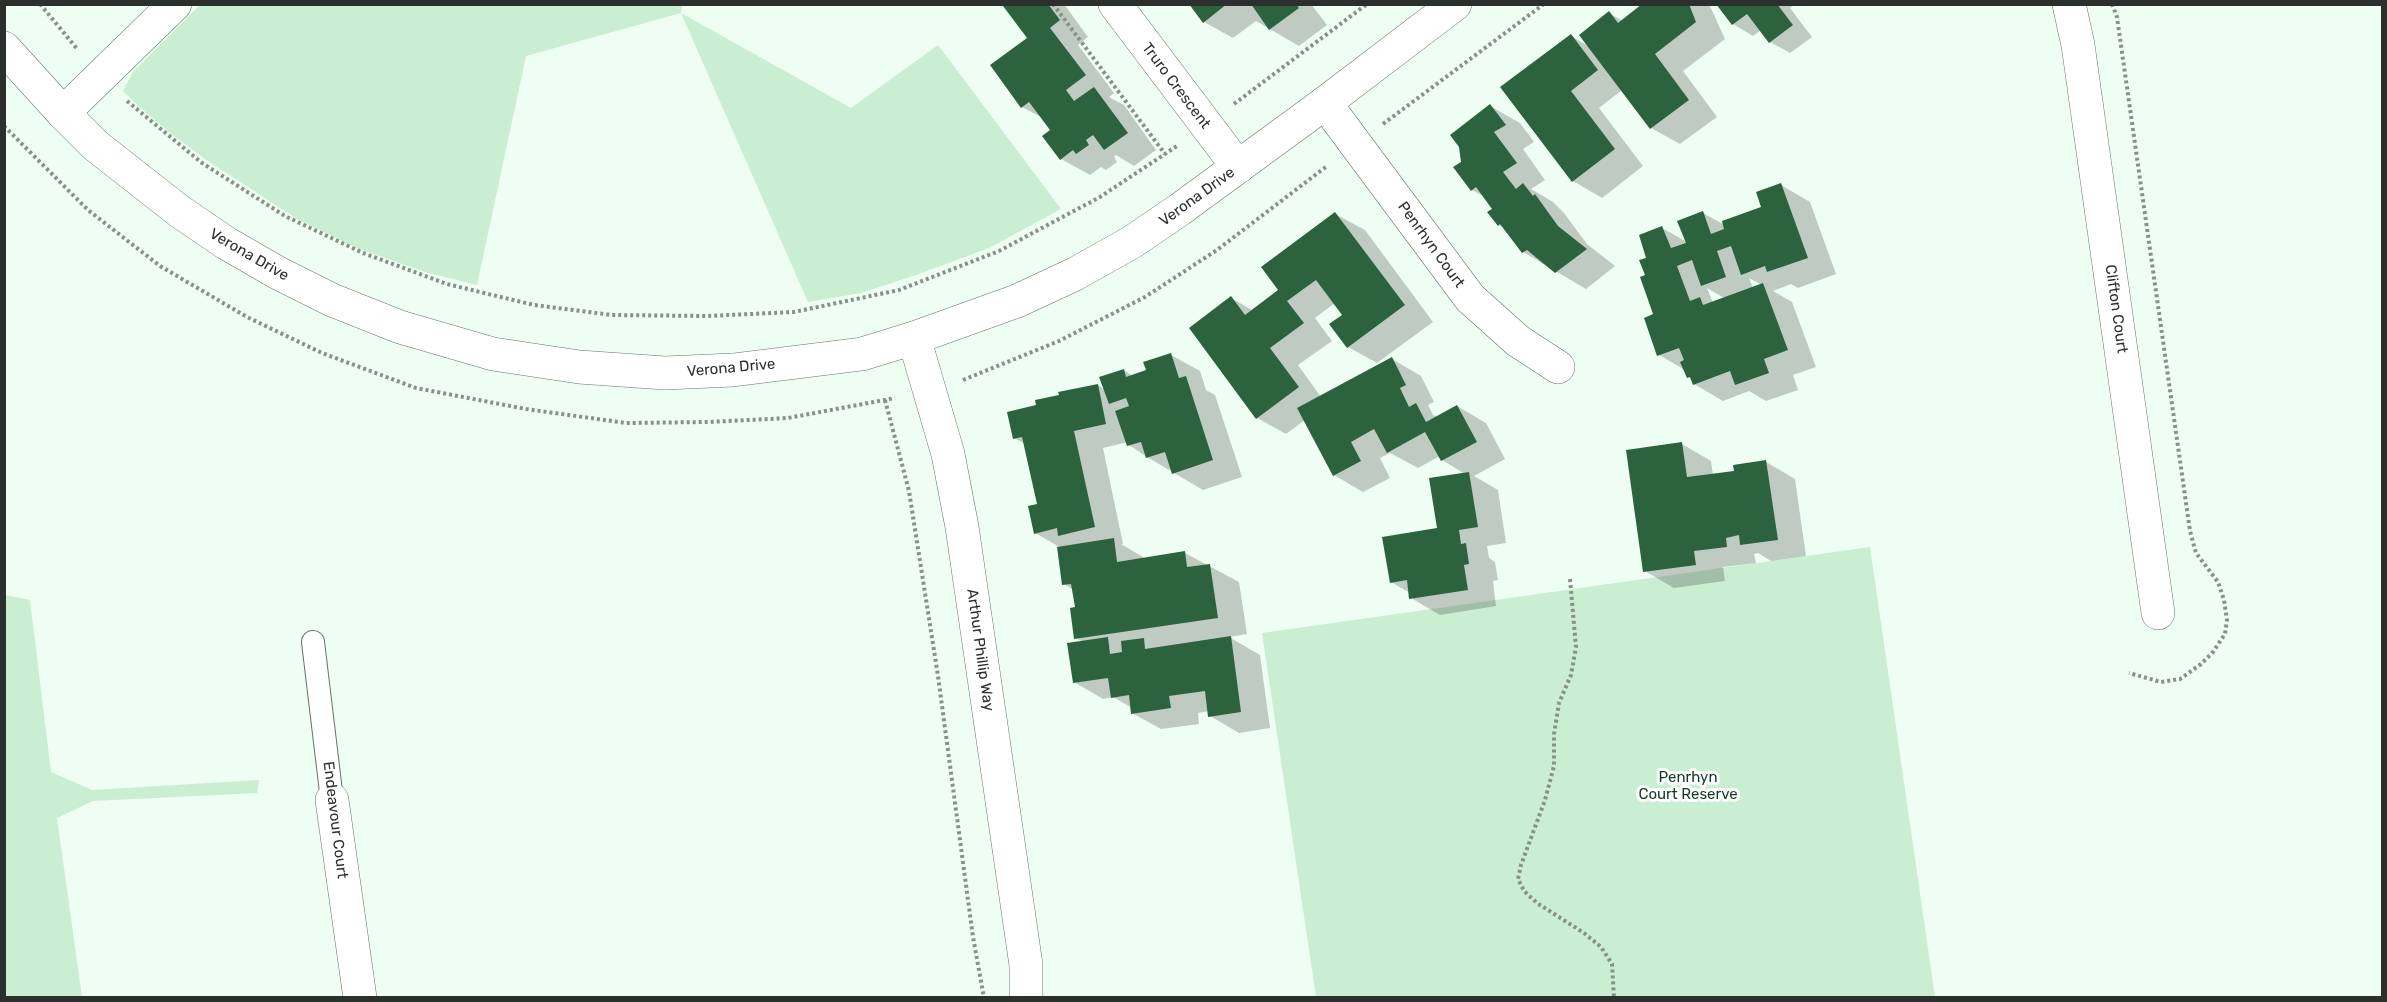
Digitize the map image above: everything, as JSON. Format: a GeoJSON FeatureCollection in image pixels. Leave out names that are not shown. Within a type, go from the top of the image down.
{"type":"FeatureCollection","features":[{"type":"Feature","properties":{"kind":"street"},"geometry":{"type":"LineString","coordinates":[[63,113],[175,4]]}},
{"type":"Feature","properties":{"kind":"street","name":"Truro Crescent"},"geometry":{"type":"LineString","coordinates":[[1115,4],[1238,167]]}},
{"type":"Feature","properties":{"kind":"street","name":"Verona Drive"},"geometry":{"type":"LineString","coordinates":[[4,48],[95,145],[179,211],[226,243],[332,300],[400,327],[493,354],[579,367],[665,373],[733,370],[862,354],[1017,301],[1075,274],[1132,242],[1238,167],[1325,104],[1455,4]]}},
{"type":"Feature","properties":{"kind":"street","name":"Clifton Court"},"geometry":{"type":"LineString","coordinates":[[2069,4],[2078,45],[2158,614]]}},
{"type":"Feature","properties":{"kind":"street","name":"Penrhyn Court"},"geometry":{"type":"LineString","coordinates":[[1325,104],[1470,298],[1518,341],[1558,367]]}},
{"type":"Feature","properties":{"kind":"street","name":"Arthur Phillip Way"},"geometry":{"type":"LineString","coordinates":[[914,338],[948,454],[962,527],[1026,965],[1026,998]]}},
{"type":"Feature","properties":{"kind":"street","name":"Endeavour Court"},"geometry":{"type":"LineString","coordinates":[[332,800],[360,998]]}},
{"type":"Feature","properties":{"kind":"street","name":"Arthur Phillip Way"},"geometry":{"type":"LineString","coordinates":[[1026,965],[1037,998]]}},
{"type":"Feature","properties":{"kind":"lane","name":"Endeavour Court"},"geometry":{"type":"LineString","coordinates":[[313,642],[332,800]]}},
{"type":"Feature","properties":{"kind":"path"},"geometry":{"type":"LineString","coordinates":[[40,4],[100,77],[202,163],[285,216],[363,253],[447,284],[534,305],[612,315],[707,316],[794,312],[899,290],[999,251],[1100,197],[1165,154],[1206,126],[1367,4]]}},
{"type":"Feature","properties":{"kind":"path"},"geometry":{"type":"LineString","coordinates":[[1053,4],[1165,154]]}},
{"type":"Feature","properties":{"kind":"path"},"geometry":{"type":"LineString","coordinates":[[4,126],[88,210],[160,266],[258,322],[322,353],[416,388],[526,409],[626,423],[709,423],[788,418],[930,391],[979,375],[1059,341],[1145,297],[1217,250],[1544,4]]}},
{"type":"Feature","properties":{"kind":"path"},"geometry":{"type":"LineString","coordinates":[[2112,4],[2117,17],[2190,531],[2196,553],[2218,582],[2227,620],[2224,634],[2213,652],[2202,664],[2180,679],[2161,682],[2129,673]]}},
{"type":"Feature","properties":{"kind":"path"},"geometry":{"type":"LineString","coordinates":[[885,400],[909,491],[938,676],[973,937],[984,998]]}},
{"type":"Feature","properties":{"kind":"path"},"geometry":{"type":"LineString","coordinates":[[1570,579],[1576,647],[1571,675],[1559,703],[1554,734],[1554,766],[1518,879],[1524,891],[1537,903],[1601,947],[1612,964],[1614,998]]}},
{"type":"Feature","properties":{"kind":"green space"},"geometry":{"type":"Polygon","coordinates":[[[201,4],[682,5],[681,13],[526,56],[477,285],[428,273],[359,249],[297,219],[205,159],[170,133],[123,91],[133,72],[201,4]]]}},
{"type":"Feature","properties":{"kind":"green space"},"geometry":{"type":"Polygon","coordinates":[[[681,13],[851,108],[938,45],[1061,209],[989,248],[916,275],[861,293],[808,302],[681,13]]]}},
{"type":"Feature","properties":{"kind":"green space","name":"Penrhyn Court Reserve"},"geometry":{"type":"Polygon","coordinates":[[[1870,547],[1935,997],[1316,997],[1262,633],[1870,547]]]}},
{"type":"Feature","properties":{"kind":"green space"},"geometry":{"type":"Polygon","coordinates":[[[5,595],[30,600],[51,772],[92,790],[259,780],[257,793],[93,801],[57,818],[82,997],[5,997],[5,595]]]}},
{"type":"Feature","properties":{"kind":"building"},"geometry":{"type":"Polygon","coordinates":[[[1005,4],[1048,4],[1060,20],[1050,28],[1086,75],[1066,90],[1074,101],[1094,87],[1128,133],[1104,150],[1093,135],[1086,140],[1089,145],[1076,154],[1073,150],[1060,160],[1042,136],[1050,130],[1029,102],[1021,108],[990,65],[1027,38],[1003,6],[1005,4]]]}},
{"type":"Feature","properties":{"kind":"building"},"geometry":{"type":"Polygon","coordinates":[[[1189,4],[1227,4],[1203,23],[1189,4]]]}},
{"type":"Feature","properties":{"kind":"building"},"geometry":{"type":"Polygon","coordinates":[[[1251,4],[1296,4],[1299,8],[1269,30],[1251,4]]]}},
{"type":"Feature","properties":{"kind":"building"},"geometry":{"type":"Polygon","coordinates":[[[1642,4],[1689,4],[1696,22],[1655,54],[1689,100],[1650,129],[1579,35],[1609,11],[1618,23],[1642,4]]]}},
{"type":"Feature","properties":{"kind":"building"},"geometry":{"type":"Polygon","coordinates":[[[1716,4],[1777,4],[1793,25],[1769,43],[1747,14],[1732,25],[1716,4]]]}},
{"type":"Feature","properties":{"kind":"building"},"geometry":{"type":"Polygon","coordinates":[[[1571,34],[1598,70],[1571,91],[1615,149],[1572,182],[1500,87],[1571,34]]]}},
{"type":"Feature","properties":{"kind":"building"},"geometry":{"type":"Polygon","coordinates":[[[1490,104],[1506,125],[1494,132],[1517,163],[1503,172],[1516,189],[1523,183],[1533,196],[1535,194],[1558,226],[1587,249],[1555,273],[1527,250],[1522,253],[1500,224],[1498,226],[1487,212],[1492,209],[1476,187],[1471,191],[1453,167],[1461,162],[1459,147],[1450,135],[1490,104]]]}},
{"type":"Feature","properties":{"kind":"building"},"geometry":{"type":"Polygon","coordinates":[[[1781,183],[1808,258],[1767,272],[1765,266],[1741,275],[1731,246],[1717,251],[1726,277],[1701,286],[1692,260],[1677,266],[1690,301],[1700,297],[1703,305],[1763,283],[1788,350],[1764,359],[1769,373],[1735,385],[1730,371],[1693,385],[1680,362],[1684,360],[1679,348],[1657,356],[1644,318],[1653,314],[1640,277],[1645,275],[1639,260],[1646,258],[1639,235],[1662,226],[1671,248],[1686,243],[1677,221],[1703,211],[1711,234],[1724,229],[1722,221],[1761,207],[1756,192],[1781,183]]]}},
{"type":"Feature","properties":{"kind":"building"},"geometry":{"type":"Polygon","coordinates":[[[1335,212],[1405,305],[1347,348],[1329,324],[1342,315],[1316,280],[1287,301],[1304,323],[1270,348],[1299,387],[1256,419],[1189,328],[1231,296],[1245,315],[1278,290],[1261,267],[1335,212]]]}},
{"type":"Feature","properties":{"kind":"building"},"geometry":{"type":"Polygon","coordinates":[[[1171,353],[1179,378],[1186,376],[1213,460],[1172,474],[1165,452],[1146,458],[1141,442],[1127,446],[1115,411],[1129,406],[1126,398],[1109,404],[1099,377],[1124,369],[1126,377],[1146,370],[1143,362],[1171,353]]]}},
{"type":"Feature","properties":{"kind":"building"},"geometry":{"type":"Polygon","coordinates":[[[1392,357],[1406,385],[1400,388],[1409,407],[1416,403],[1426,422],[1457,405],[1477,442],[1441,461],[1425,432],[1387,453],[1374,429],[1351,442],[1361,461],[1333,476],[1297,408],[1392,357]]]}},
{"type":"Feature","properties":{"kind":"building"},"geometry":{"type":"Polygon","coordinates":[[[1098,384],[1106,424],[1074,431],[1095,527],[1058,536],[1057,528],[1034,534],[1028,506],[1037,504],[1022,437],[1013,439],[1007,412],[1036,405],[1035,400],[1059,395],[1058,392],[1098,384]]]}},
{"type":"Feature","properties":{"kind":"building"},"geometry":{"type":"Polygon","coordinates":[[[1682,442],[1687,477],[1734,471],[1733,465],[1766,460],[1778,540],[1740,545],[1739,535],[1726,538],[1727,547],[1694,551],[1696,565],[1643,572],[1626,450],[1682,442]]]}},
{"type":"Feature","properties":{"kind":"building"},"geometry":{"type":"Polygon","coordinates":[[[1469,472],[1478,527],[1459,530],[1461,544],[1466,543],[1469,564],[1464,565],[1468,590],[1409,599],[1407,580],[1390,583],[1382,537],[1437,528],[1429,478],[1469,472]]]}},
{"type":"Feature","properties":{"kind":"building"},"geometry":{"type":"Polygon","coordinates":[[[1114,538],[1117,562],[1185,551],[1187,567],[1210,564],[1218,618],[1074,639],[1070,608],[1075,607],[1071,584],[1062,585],[1057,547],[1114,538]]]}},
{"type":"Feature","properties":{"kind":"building"},"geometry":{"type":"Polygon","coordinates":[[[1231,636],[1241,712],[1208,717],[1205,691],[1169,696],[1171,708],[1131,714],[1129,695],[1111,698],[1108,678],[1073,683],[1067,643],[1108,637],[1110,654],[1122,652],[1121,641],[1144,638],[1145,649],[1231,636]]]}}]}
